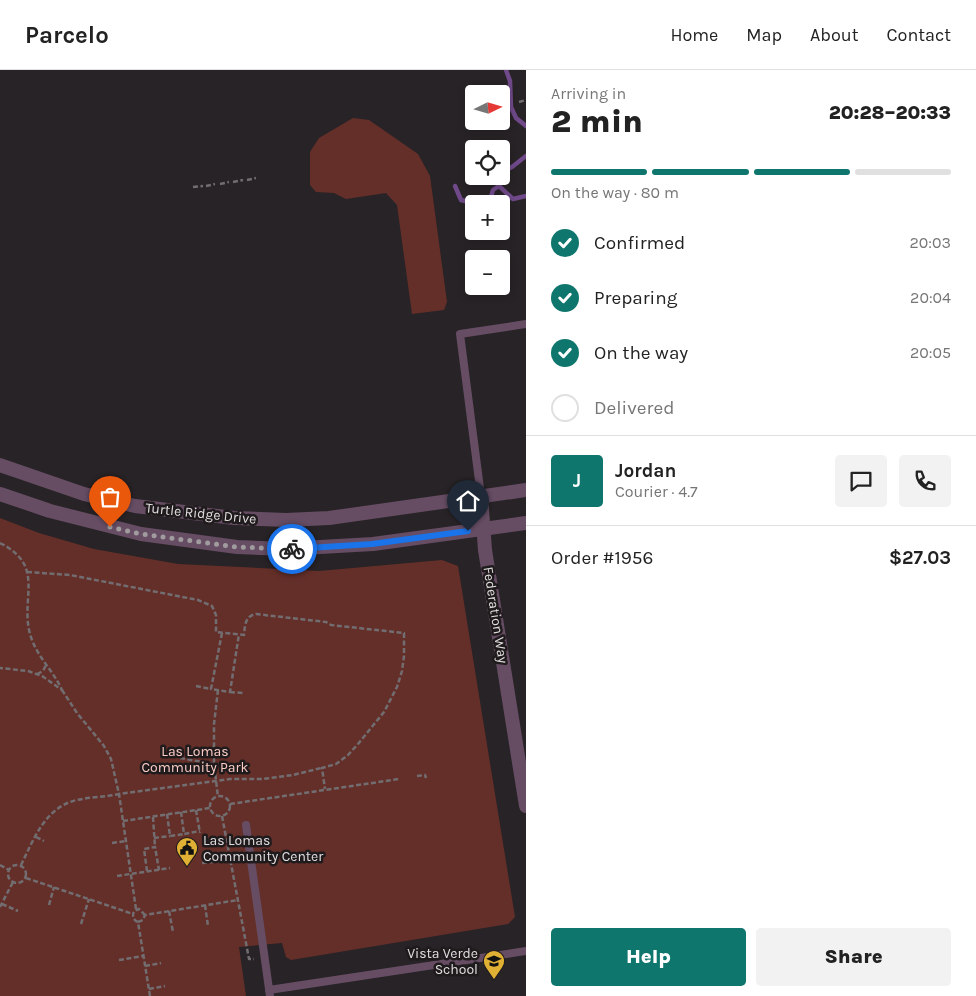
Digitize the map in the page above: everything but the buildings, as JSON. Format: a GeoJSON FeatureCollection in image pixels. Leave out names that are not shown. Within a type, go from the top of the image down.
{"type":"FeatureCollection","features":[{"type":"Feature","properties":{"kind":"street","name":"Turtle Ridge Drive"},"geometry":{"type":"LineString","coordinates":[[0,465],[84,494],[134,506],[234,518],[286,520],[329,518],[526,490]]}},
{"type":"Feature","properties":{"kind":"street","name":"Turtle Ridge Drive"},"geometry":{"type":"LineString","coordinates":[[0,494],[50,511],[132,532],[237,547],[285,549],[344,546],[526,523]]}},
{"type":"Feature","properties":{"kind":"street","name":"Federation Way"},"geometry":{"type":"LineString","coordinates":[[481,496],[483,529],[526,806]]}},
{"type":"Feature","properties":{"kind":"lane","name":"Federation Way"},"geometry":{"type":"LineString","coordinates":[[481,496],[460,334],[526,324]]}},
{"type":"Feature","properties":{"kind":"lane"},"geometry":{"type":"LineString","coordinates":[[246,825],[269,993],[526,951]]}},
{"type":"Feature","properties":{"kind":"path"},"geometry":{"type":"LineString","coordinates":[[519,102],[526,100]]}},
{"type":"Feature","properties":{"kind":"path"},"geometry":{"type":"LineString","coordinates":[[247,180],[256,178]]}},
{"type":"Feature","properties":{"kind":"path"},"geometry":{"type":"LineString","coordinates":[[233,182],[243,180]]}},
{"type":"Feature","properties":{"kind":"path"},"geometry":{"type":"LineString","coordinates":[[220,184],[229,182]]}},
{"type":"Feature","properties":{"kind":"path"},"geometry":{"type":"LineString","coordinates":[[193,187],[215,184]]}},
{"type":"Feature","properties":{"kind":"path"},"geometry":{"type":"LineString","coordinates":[[0,543],[19,555],[27,572],[29,590],[28,622],[30,634],[39,656],[59,683],[77,713],[104,746],[111,758],[119,794],[136,909],[133,914],[134,919],[138,922],[150,996]]}},
{"type":"Feature","properties":{"kind":"path"},"geometry":{"type":"LineString","coordinates":[[21,865],[48,816],[59,807],[75,800],[216,781],[263,779],[293,775],[336,764],[358,744],[390,702],[402,671],[404,649],[404,633],[256,614],[251,615],[247,619],[244,635],[216,632],[216,615],[212,606],[198,600],[70,575],[27,572]]}},
{"type":"Feature","properties":{"kind":"path"},"geometry":{"type":"LineString","coordinates":[[211,689],[222,633]]}},
{"type":"Feature","properties":{"kind":"path"},"geometry":{"type":"LineString","coordinates":[[230,692],[238,634]]}},
{"type":"Feature","properties":{"kind":"path"},"geometry":{"type":"LineString","coordinates":[[35,674],[43,672],[46,666]]}},
{"type":"Feature","properties":{"kind":"path"},"geometry":{"type":"LineString","coordinates":[[0,668],[28,671],[42,676],[62,690]]}},
{"type":"Feature","properties":{"kind":"path"},"geometry":{"type":"LineString","coordinates":[[196,686],[243,693]]}},
{"type":"Feature","properties":{"kind":"path"},"geometry":{"type":"LineString","coordinates":[[218,690],[214,724],[214,764],[218,796]]}},
{"type":"Feature","properties":{"kind":"path"},"geometry":{"type":"LineString","coordinates":[[180,758],[235,766]]}},
{"type":"Feature","properties":{"kind":"path"},"geometry":{"type":"LineString","coordinates":[[322,768],[325,789]]}},
{"type":"Feature","properties":{"kind":"path"},"geometry":{"type":"LineString","coordinates":[[417,776],[425,775],[426,778]]}},
{"type":"Feature","properties":{"kind":"path"},"geometry":{"type":"LineString","coordinates":[[230,804],[400,779]]}},
{"type":"Feature","properties":{"kind":"path"},"geometry":{"type":"LineString","coordinates":[[218,796],[225,797],[230,804],[228,812],[222,816],[214,814],[210,808],[213,800],[218,796]]}},
{"type":"Feature","properties":{"kind":"path"},"geometry":{"type":"LineString","coordinates":[[123,821],[210,808]]}},
{"type":"Feature","properties":{"kind":"path"},"geometry":{"type":"LineString","coordinates":[[154,838],[200,832],[196,810]]}},
{"type":"Feature","properties":{"kind":"path"},"geometry":{"type":"LineString","coordinates":[[181,812],[184,834]]}},
{"type":"Feature","properties":{"kind":"path"},"geometry":{"type":"LineString","coordinates":[[167,814],[170,836]]}},
{"type":"Feature","properties":{"kind":"path"},"geometry":{"type":"LineString","coordinates":[[222,816],[249,959],[254,959]]}},
{"type":"Feature","properties":{"kind":"path"},"geometry":{"type":"LineString","coordinates":[[153,817],[155,833],[153,834],[158,870]]}},
{"type":"Feature","properties":{"kind":"path"},"geometry":{"type":"LineString","coordinates":[[36,837],[44,841]]}},
{"type":"Feature","properties":{"kind":"path"},"geometry":{"type":"LineString","coordinates":[[112,843],[126,841]]}},
{"type":"Feature","properties":{"kind":"path"},"geometry":{"type":"LineString","coordinates":[[147,871],[144,849],[155,848]]}},
{"type":"Feature","properties":{"kind":"path"},"geometry":{"type":"LineString","coordinates":[[202,863],[230,860]]}},
{"type":"Feature","properties":{"kind":"path"},"geometry":{"type":"LineString","coordinates":[[0,865],[9,870]]}},
{"type":"Feature","properties":{"kind":"path"},"geometry":{"type":"LineString","coordinates":[[21,865],[16,865],[9,870],[8,878],[13,882],[22,882],[26,878]]}},
{"type":"Feature","properties":{"kind":"path"},"geometry":{"type":"LineString","coordinates":[[21,865],[25,869],[26,878]]}},
{"type":"Feature","properties":{"kind":"path"},"geometry":{"type":"LineString","coordinates":[[117,876],[170,868]]}},
{"type":"Feature","properties":{"kind":"path"},"geometry":{"type":"LineString","coordinates":[[26,878],[133,914]]}},
{"type":"Feature","properties":{"kind":"path"},"geometry":{"type":"LineString","coordinates":[[13,882],[1,905],[18,912]]}},
{"type":"Feature","properties":{"kind":"path"},"geometry":{"type":"LineString","coordinates":[[49,905],[54,887]]}},
{"type":"Feature","properties":{"kind":"path"},"geometry":{"type":"LineString","coordinates":[[81,924],[89,899]]}},
{"type":"Feature","properties":{"kind":"path"},"geometry":{"type":"LineString","coordinates":[[144,915],[238,900]]}},
{"type":"Feature","properties":{"kind":"path"},"geometry":{"type":"LineString","coordinates":[[205,905],[208,926]]}},
{"type":"Feature","properties":{"kind":"path"},"geometry":{"type":"LineString","coordinates":[[136,909],[141,910],[144,915],[142,922],[138,922]]}},
{"type":"Feature","properties":{"kind":"path"},"geometry":{"type":"LineString","coordinates":[[170,911],[173,932]]}},
{"type":"Feature","properties":{"kind":"path"},"geometry":{"type":"LineString","coordinates":[[118,960],[143,956]]}},
{"type":"Feature","properties":{"kind":"path"},"geometry":{"type":"LineString","coordinates":[[145,966],[162,963]]}},
{"type":"Feature","properties":{"kind":"path"},"geometry":{"type":"LineString","coordinates":[[148,989],[165,986]]}},
{"type":"Feature","properties":{"kind":"green space"},"geometry":{"type":"Polygon","coordinates":[[[353,118],[369,120],[418,154],[430,176],[447,302],[444,310],[412,314],[397,205],[386,193],[346,199],[334,193],[316,192],[310,185],[310,152],[319,138],[353,118]]]}},
{"type":"Feature","properties":{"kind":"green space","name":"Las Lomas Community Park"},"geometry":{"type":"Polygon","coordinates":[[[0,518],[39,533],[94,549],[178,564],[319,571],[442,560],[458,566],[515,917],[508,924],[291,960],[286,957],[282,943],[239,947],[246,996],[0,996],[0,518]]]}},
{"type":"Feature","properties":{"kind":"waterway"},"geometry":{"type":"LineString","coordinates":[[506,70],[510,81],[511,107],[516,118],[526,126]]}},
{"type":"Feature","properties":{"kind":"waterway"},"geometry":{"type":"LineString","coordinates":[[510,168],[526,156]]}},
{"type":"Feature","properties":{"kind":"waterway"},"geometry":{"type":"LineString","coordinates":[[499,185],[513,199],[526,196]]}},
{"type":"Feature","properties":{"kind":"waterway"},"geometry":{"type":"LineString","coordinates":[[455,186],[461,200],[476,203],[485,201],[492,195],[493,190],[499,186]]}},
{"type":"Feature","properties":{"kind":"way so far"},"geometry":{"type":"LineString","coordinates":[[110,527],[141,534],[237,547],[292,549]]}},
{"type":"Feature","properties":{"kind":"place","name":"Las Lomas Community Center"},"geometry":{"type":"Point","coordinates":[187,867]}},
{"type":"Feature","properties":{"kind":"place","name":"Vista Verde School"},"geometry":{"type":"Point","coordinates":[494,980]}},
{"type":"Feature","properties":{"kind":"route"},"geometry":{"type":"LineString","coordinates":[[292,549],[372,544],[468,531]]}}]}
